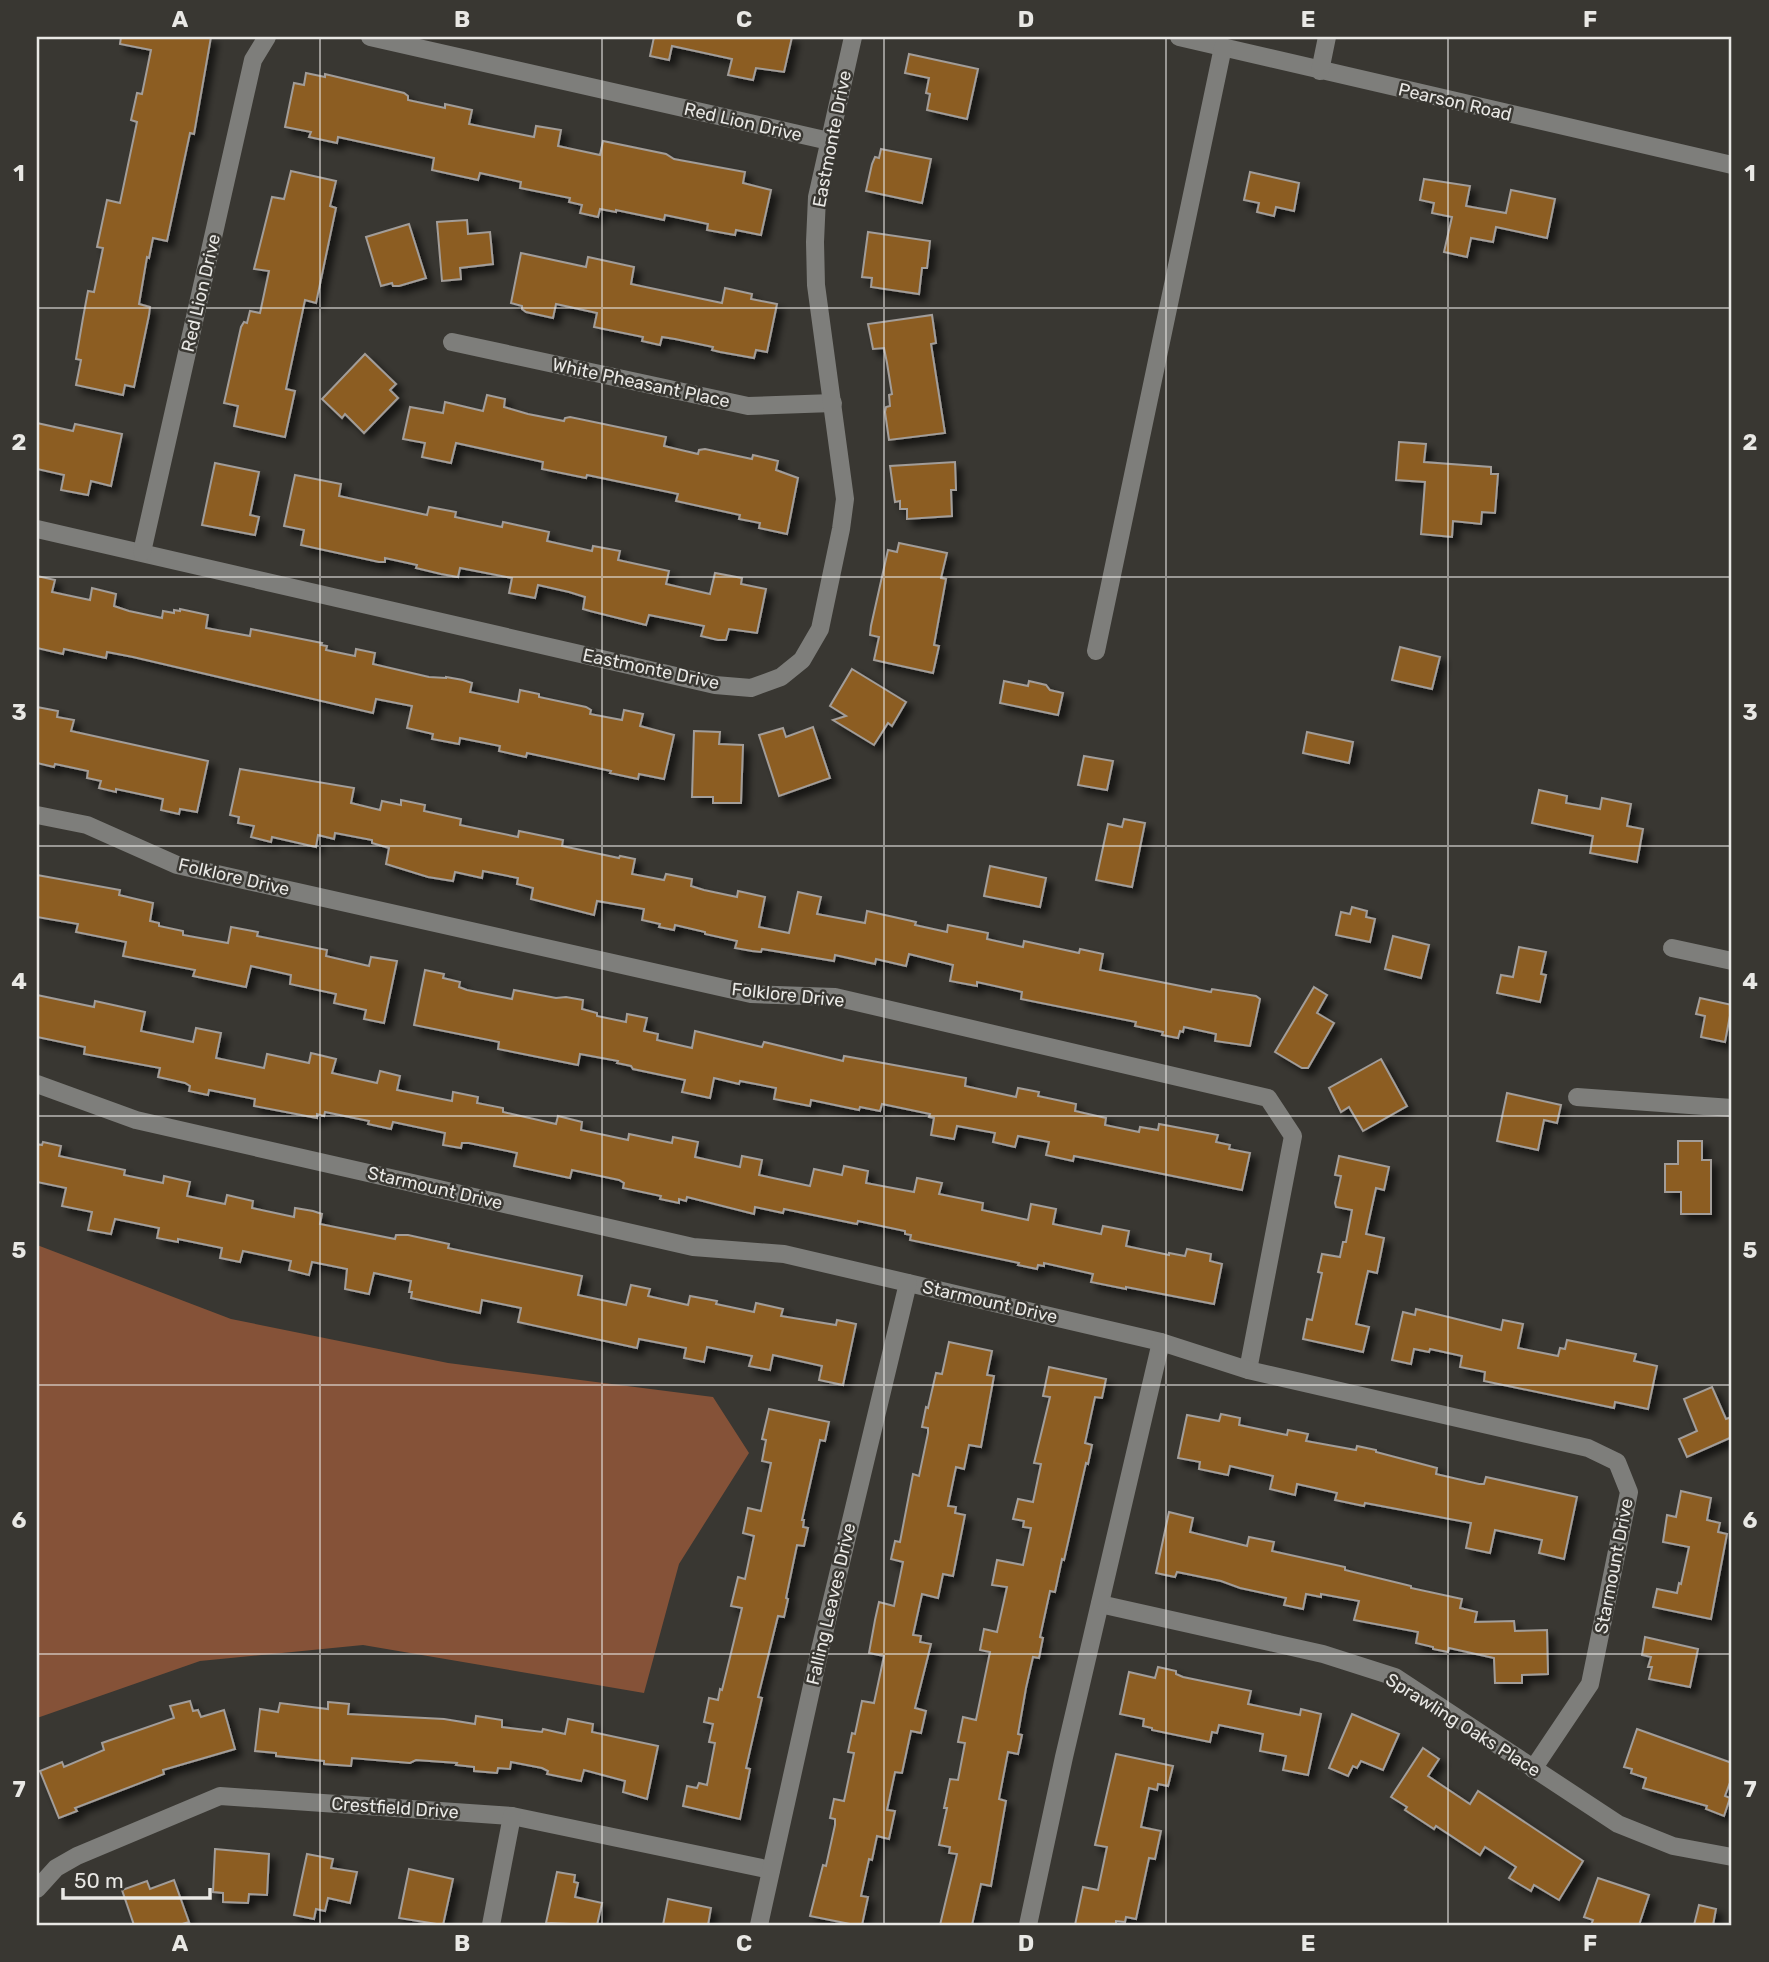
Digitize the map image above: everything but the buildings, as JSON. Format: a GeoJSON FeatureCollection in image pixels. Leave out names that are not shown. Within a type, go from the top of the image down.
{"type":"FeatureCollection","features":[{"type":"Feature","properties":{"kind":"street","name":"Red Lion Drive"},"geometry":{"type":"LineString","coordinates":[[142,552],[253,60],[267,37]]}},
{"type":"Feature","properties":{"kind":"street","name":"Red Lion Drive"},"geometry":{"type":"LineString","coordinates":[[370,37],[829,141]]}},
{"type":"Feature","properties":{"kind":"street","name":"Eastmonte Drive"},"geometry":{"type":"LineString","coordinates":[[37,529],[715,685],[751,688],[780,677],[802,660],[820,629],[842,529],[845,499],[816,285],[814,242],[817,197],[853,37]]}},
{"type":"Feature","properties":{"kind":"street","name":"Pearson Road"},"geometry":{"type":"LineString","coordinates":[[1179,37],[1732,165]]}},
{"type":"Feature","properties":{"kind":"street"},"geometry":{"type":"LineString","coordinates":[[1320,71],[1327,37]]}},
{"type":"Feature","properties":{"kind":"street"},"geometry":{"type":"LineString","coordinates":[[1096,651],[1223,47]]}},
{"type":"Feature","properties":{"kind":"street","name":"White Pheasant Place"},"geometry":{"type":"LineString","coordinates":[[452,342],[748,406],[833,403]]}},
{"type":"Feature","properties":{"kind":"street","name":"Folklore Drive"},"geometry":{"type":"LineString","coordinates":[[37,815],[87,825],[177,865],[202,871],[751,994],[835,998],[1268,1098],[1293,1136],[1248,1370]]}},
{"type":"Feature","properties":{"kind":"street"},"geometry":{"type":"LineString","coordinates":[[1672,948],[1732,961]]}},
{"type":"Feature","properties":{"kind":"street","name":"Starmount Drive"},"geometry":{"type":"LineString","coordinates":[[37,1084],[163,1127],[693,1247],[784,1254],[1161,1342],[1248,1370],[1588,1448],[1617,1462],[1629,1492],[1590,1684],[1533,1769]]}},
{"type":"Feature","properties":{"kind":"street"},"geometry":{"type":"LineString","coordinates":[[1577,1097],[1732,1108]]}},
{"type":"Feature","properties":{"kind":"street","name":"Falling Leaves Drive"},"geometry":{"type":"LineString","coordinates":[[759,1925],[819,1654],[908,1283]]}},
{"type":"Feature","properties":{"kind":"street"},"geometry":{"type":"LineString","coordinates":[[1028,1925],[1161,1342]]}},
{"type":"Feature","properties":{"kind":"street","name":"Sprawling Oaks Place"},"geometry":{"type":"LineString","coordinates":[[1100,1604],[1323,1654],[1395,1677],[1618,1824],[1673,1846],[1732,1857]]}},
{"type":"Feature","properties":{"kind":"street","name":"Crestfield Drive"},"geometry":{"type":"LineString","coordinates":[[37,1889],[57,1868],[76,1856],[220,1796],[513,1816],[771,1870]]}},
{"type":"Feature","properties":{"kind":"street"},"geometry":{"type":"LineString","coordinates":[[491,1925],[513,1816]]}},
{"type":"Feature","properties":{"kind":"shaded area"},"geometry":{"type":"Polygon","coordinates":[[[37,1245],[231,1319],[448,1363],[713,1397],[749,1453],[679,1564],[644,1693],[363,1645],[200,1661],[37,1718],[37,1245]]]}}]}
